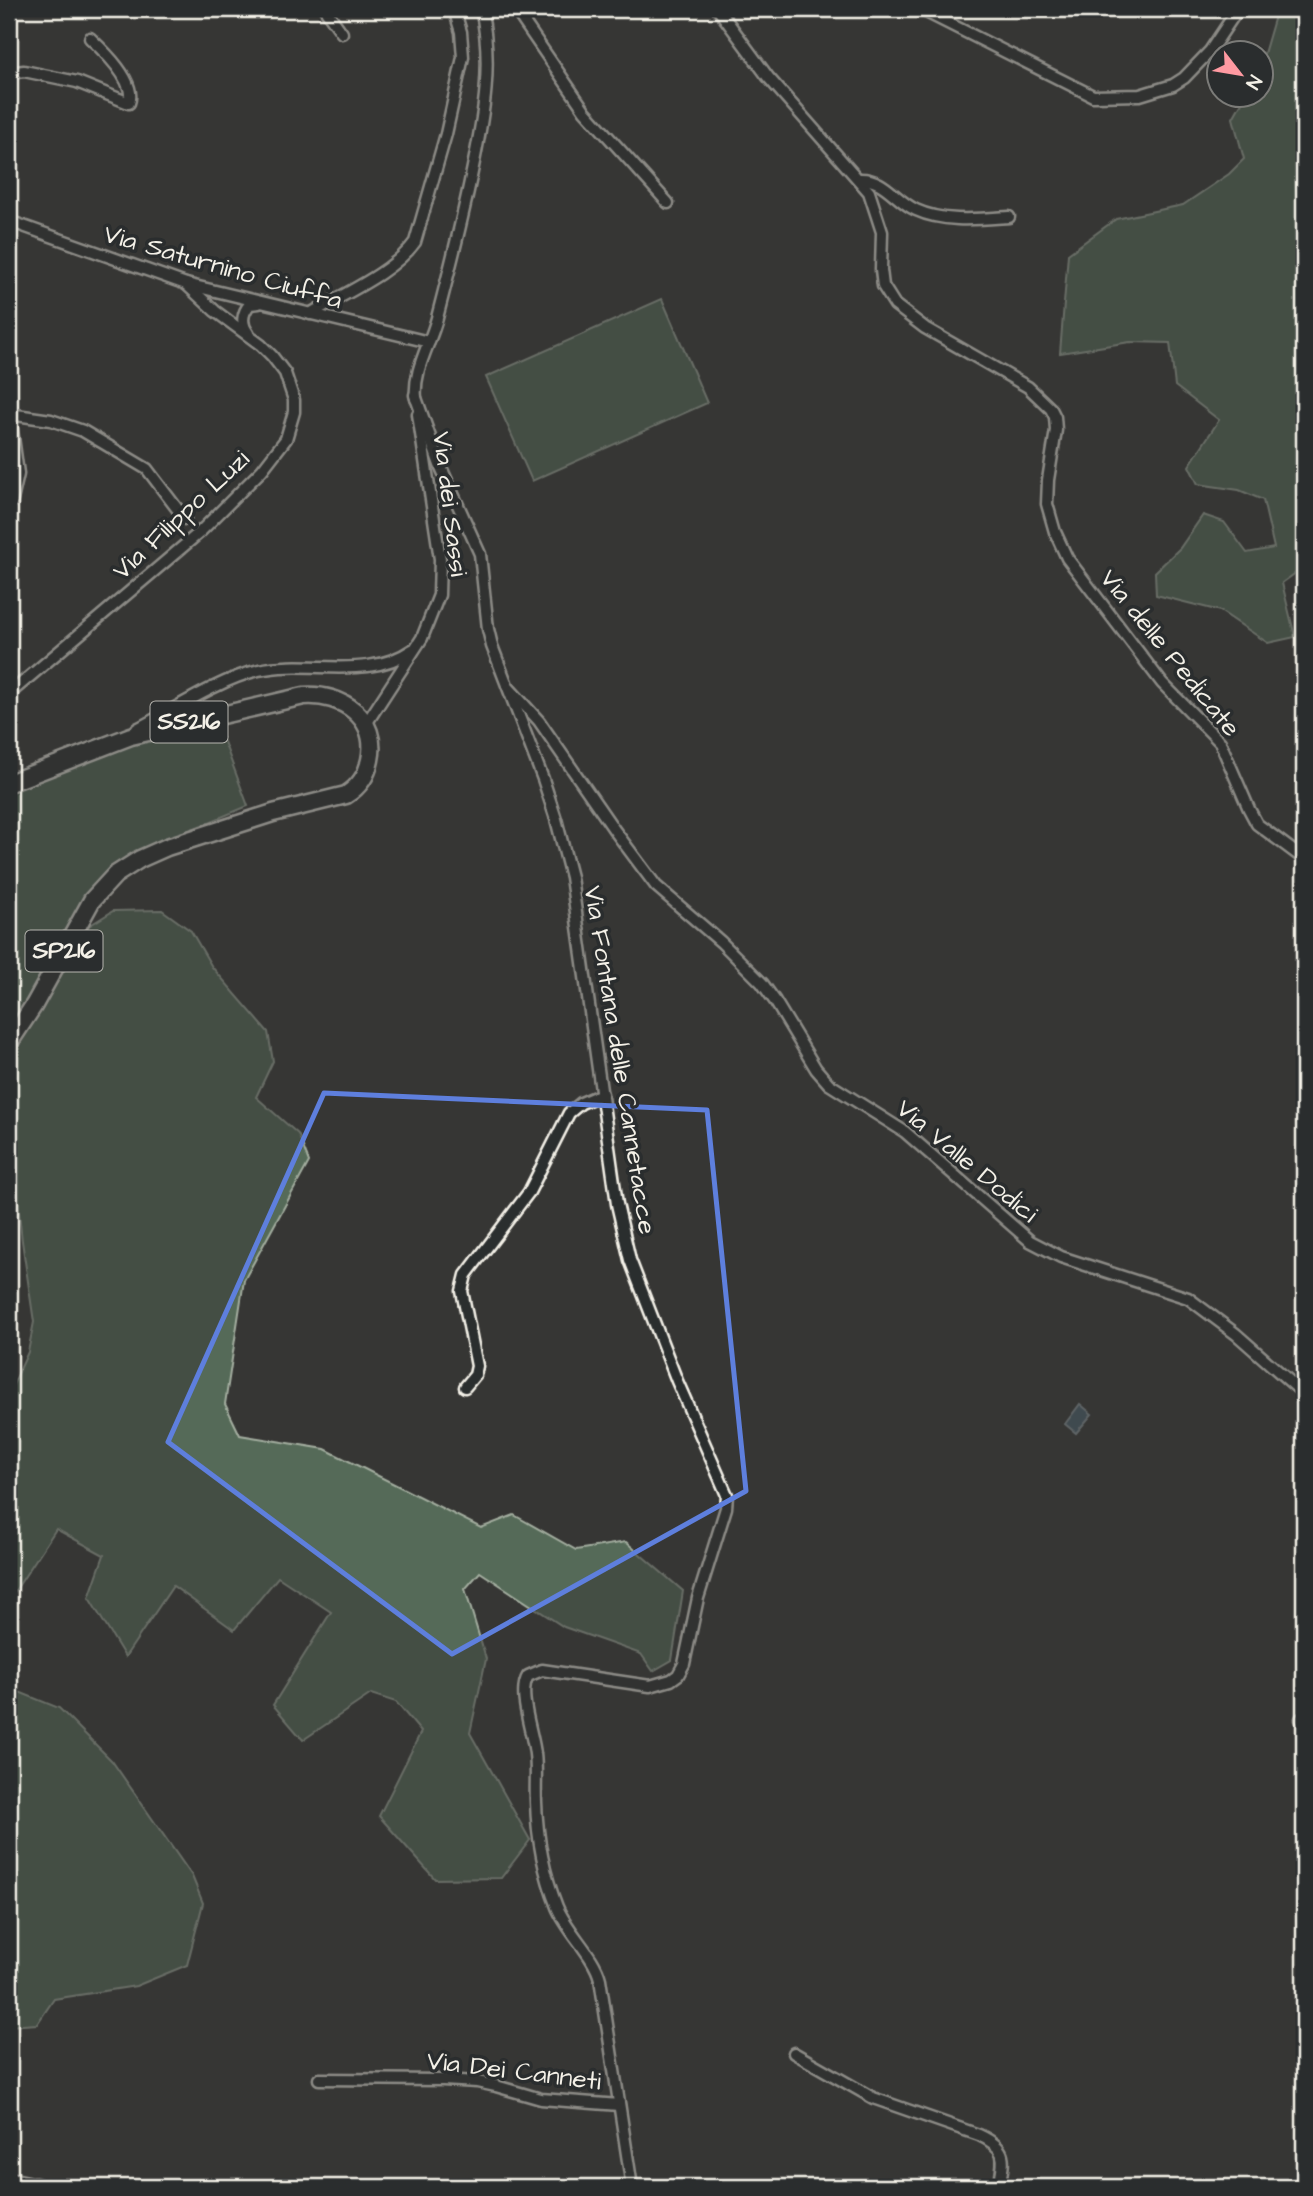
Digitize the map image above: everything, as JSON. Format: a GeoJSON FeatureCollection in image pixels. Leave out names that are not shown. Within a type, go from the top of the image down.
{"type":"FeatureCollection","features":[{"type":"Feature","properties":{"kind":"main road"},"geometry":{"type":"LineString","coordinates":[[9,430],[15,474],[9,500]]}},
{"type":"Feature","properties":{"kind":"main road","name":"SS216"},"geometry":{"type":"LineString","coordinates":[[9,783],[117,740],[304,696],[316,695],[339,701],[355,710],[366,724]]}},
{"type":"Feature","properties":{"kind":"main road","name":"SP216"},"geometry":{"type":"LineString","coordinates":[[9,1043],[34,1005],[92,900],[106,883],[148,855],[180,843],[272,813],[349,793],[365,775],[370,761],[371,741],[366,724]]}},
{"type":"Feature","properties":{"kind":"main road"},"geometry":{"type":"LineString","coordinates":[[9,2181],[37,2187]]}},
{"type":"Feature","properties":{"kind":"street"},"geometry":{"type":"LineString","coordinates":[[326,9],[342,33]]}},
{"type":"Feature","properties":{"kind":"street"},"geometry":{"type":"LineString","coordinates":[[310,314],[386,269],[406,255],[415,242],[446,134],[463,57],[461,32],[454,9]]}},
{"type":"Feature","properties":{"kind":"street"},"geometry":{"type":"LineString","coordinates":[[415,395],[419,367],[429,342],[461,226],[485,108],[486,29],[481,9]]}},
{"type":"Feature","properties":{"kind":"street"},"geometry":{"type":"LineString","coordinates":[[515,9],[585,111],[668,203]]}},
{"type":"Feature","properties":{"kind":"street","name":"Via delle Pedicate"},"geometry":{"type":"LineString","coordinates":[[718,9],[768,77],[806,123],[859,179],[870,195],[879,221],[883,244],[881,274],[888,296],[919,324],[1028,387],[1048,405],[1055,418],[1056,430],[1048,480],[1048,505],[1055,532],[1067,558],[1162,683],[1220,741],[1257,824],[1304,859]]}},
{"type":"Feature","properties":{"kind":"street"},"geometry":{"type":"LineString","coordinates":[[920,9],[1093,96],[1140,96],[1173,85],[1184,78],[1210,51],[1238,9]]}},
{"type":"Feature","properties":{"kind":"street"},"geometry":{"type":"LineString","coordinates":[[9,73],[24,71],[77,82],[129,103],[131,95],[123,76],[111,58],[90,38]]}},
{"type":"Feature","properties":{"kind":"street"},"geometry":{"type":"LineString","coordinates":[[859,179],[879,182],[905,203],[929,214],[969,219],[1009,217]]}},
{"type":"Feature","properties":{"kind":"street","name":"Via Saturnino Ciuffa"},"geometry":{"type":"LineString","coordinates":[[9,221],[186,284],[429,342]]}},
{"type":"Feature","properties":{"kind":"street","name":"Via Filippo Luzi"},"geometry":{"type":"LineString","coordinates":[[9,694],[200,533],[262,470],[280,449],[289,432],[294,411],[292,390],[285,373],[272,356],[250,336],[215,311],[186,284]]}},
{"type":"Feature","properties":{"kind":"street"},"geometry":{"type":"LineString","coordinates":[[250,336],[243,320],[245,311],[250,304],[262,303]]}},
{"type":"Feature","properties":{"kind":"street","name":"Via dei Sassi"},"geometry":{"type":"LineString","coordinates":[[366,724],[418,645],[435,611],[439,594],[441,569],[415,395]]}},
{"type":"Feature","properties":{"kind":"street","name":"Via Fontana delle Cannetacce"},"geometry":{"type":"LineString","coordinates":[[415,395],[440,465],[480,554],[488,629],[543,779],[567,859],[578,912],[625,1243],[677,1381],[727,1495],[726,1508],[698,1598],[684,1664],[678,1675],[668,1682],[650,1686],[542,1670],[532,1672],[524,1682],[535,1750],[536,1811],[545,1870],[564,1923],[599,1974],[632,2187]]}},
{"type":"Feature","properties":{"kind":"street"},"geometry":{"type":"LineString","coordinates":[[9,414],[51,420],[83,430],[147,469],[185,519]]}},
{"type":"Feature","properties":{"kind":"street"},"geometry":{"type":"LineString","coordinates":[[117,740],[233,679],[256,671],[288,666],[376,666],[401,657],[418,645]]}},
{"type":"Feature","properties":{"kind":"street","name":"Via Valle Dodici"},"geometry":{"type":"LineString","coordinates":[[507,686],[524,701],[539,721],[656,886],[721,942],[767,990],[816,1069],[829,1084],[905,1132],[1037,1246],[1061,1257],[1188,1298],[1236,1334],[1304,1394]]}},
{"type":"Feature","properties":{"kind":"street"},"geometry":{"type":"LineString","coordinates":[[465,1387],[475,1375],[477,1366],[462,1291],[466,1275],[529,1192],[569,1113],[581,1103],[602,1094]]}},
{"type":"Feature","properties":{"kind":"street"},"geometry":{"type":"LineString","coordinates":[[794,2053],[873,2098],[992,2142],[1003,2156],[999,2187]]}},
{"type":"Feature","properties":{"kind":"street","name":"Via Dei Canneti"},"geometry":{"type":"LineString","coordinates":[[319,2079],[466,2081],[489,2084],[541,2099],[620,2105]]}},
{"type":"Feature","properties":{"kind":"highlighted area"},"geometry":{"type":"Polygon","coordinates":[[[324,1093],[707,1110],[746,1491],[452,1654],[168,1442],[324,1093]]]}},
{"type":"Feature","properties":{"kind":"green space"},"geometry":{"type":"Polygon","coordinates":[[[1277,9],[1304,9],[1304,567],[1282,583],[1295,637],[1268,643],[1220,611],[1156,595],[1155,572],[1180,548],[1203,515],[1224,522],[1247,553],[1274,548],[1263,500],[1239,490],[1198,484],[1189,466],[1219,420],[1175,386],[1170,343],[1130,342],[1060,353],[1068,254],[1116,219],[1183,205],[1229,174],[1244,159],[1233,118],[1239,108],[1274,108],[1274,38],[1269,38],[1277,9]]]}},
{"type":"Feature","properties":{"kind":"green space"},"geometry":{"type":"Polygon","coordinates":[[[662,299],[707,403],[532,481],[486,377],[662,299]]]}},
{"type":"Feature","properties":{"kind":"green space"},"geometry":{"type":"Polygon","coordinates":[[[217,723],[248,806],[139,851],[66,940],[113,911],[162,910],[191,931],[212,967],[268,1032],[273,1061],[256,1097],[298,1134],[309,1162],[244,1280],[225,1404],[240,1435],[325,1449],[481,1528],[514,1515],[576,1550],[626,1542],[683,1591],[672,1660],[653,1671],[641,1654],[564,1627],[480,1572],[465,1589],[486,1659],[470,1733],[530,1840],[501,1878],[435,1879],[379,1816],[421,1732],[396,1702],[371,1694],[303,1740],[273,1705],[331,1612],[278,1577],[234,1630],[173,1586],[125,1657],[89,1598],[104,1555],[56,1529],[13,1594],[9,1592],[9,1383],[13,1385],[28,1352],[34,1322],[15,1174],[9,1155],[9,791],[126,744],[217,723]]]}},
{"type":"Feature","properties":{"kind":"green space"},"geometry":{"type":"Polygon","coordinates":[[[9,1688],[59,1708],[112,1761],[192,1876],[203,1903],[187,1965],[136,1986],[54,1999],[37,2024],[9,2026],[9,1688]]]}},
{"type":"Feature","properties":{"kind":"water"},"geometry":{"type":"Polygon","coordinates":[[[1080,1404],[1092,1414],[1076,1433],[1065,1424],[1080,1404]]]}}]}
